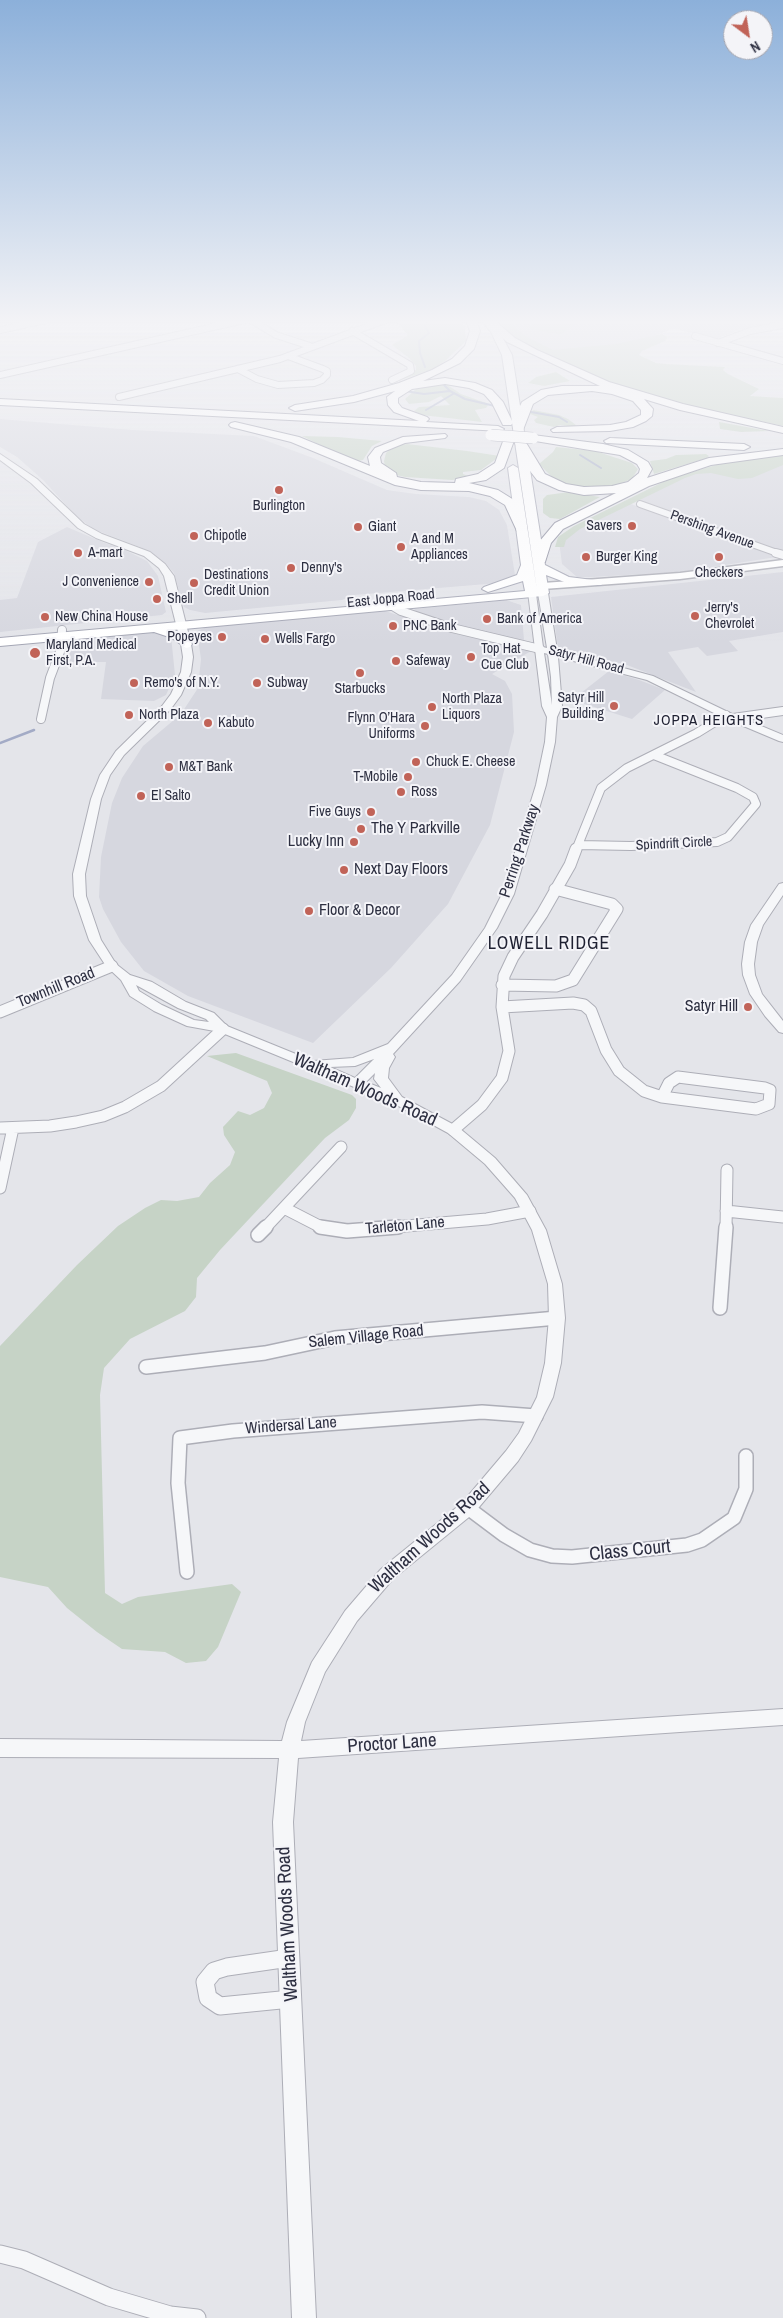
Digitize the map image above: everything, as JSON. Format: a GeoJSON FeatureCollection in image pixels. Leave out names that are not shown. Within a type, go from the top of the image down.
{"type":"FeatureCollection","features":[{"type":"Feature","properties":{"kind":"highway"},"geometry":{"type":"LineString","coordinates":[[250,428],[283,435],[399,482],[486,490],[501,495],[510,503],[521,528]]}},
{"type":"Feature","properties":{"kind":"highway"},"geometry":{"type":"LineString","coordinates":[[477,428],[496,429]]}},
{"type":"Feature","properties":{"kind":"highway"},"geometry":{"type":"LineString","coordinates":[[490,428],[624,452],[642,462],[646,469],[644,475],[632,485],[612,490],[584,491],[563,487],[541,477],[533,467],[521,443]]}},
{"type":"Feature","properties":{"kind":"highway"},"geometry":{"type":"LineString","coordinates":[[538,437],[610,428]]}},
{"type":"Feature","properties":{"kind":"highway"},"geometry":{"type":"LineString","coordinates":[[496,429],[403,440],[379,450],[374,460],[381,470],[404,480],[436,483],[467,481],[488,474],[500,465],[509,438]]}},
{"type":"Feature","properties":{"kind":"highway"},"geometry":{"type":"LineString","coordinates":[[538,437],[755,440]]}},
{"type":"Feature","properties":{"kind":"highway"},"geometry":{"type":"LineString","coordinates":[[538,437],[780,443]]}},
{"type":"Feature","properties":{"kind":"highway"},"geometry":{"type":"LineString","coordinates":[[540,565],[545,542],[560,526],[645,483],[708,462],[783,452]]}},
{"type":"Feature","properties":{"kind":"main road","name":"Perring Parkway"},"geometry":{"type":"LineString","coordinates":[[519,428],[540,565],[537,590]]}},
{"type":"Feature","properties":{"kind":"main road","name":"Perring Parkway"},"geometry":{"type":"LineString","coordinates":[[496,429],[509,438],[527,565],[537,590]]}},
{"type":"Feature","properties":{"kind":"main road","name":"East Joppa Road"},"geometry":{"type":"LineString","coordinates":[[0,642],[61,633],[387,603],[502,596],[597,583],[706,574],[783,563]]}},
{"type":"Feature","properties":{"kind":"main road"},"geometry":{"type":"LineString","coordinates":[[486,589],[515,581],[522,577],[527,565]]}},
{"type":"Feature","properties":{"kind":"main road"},"geometry":{"type":"LineString","coordinates":[[540,565],[567,580],[597,583]]}},
{"type":"Feature","properties":{"kind":"main road","name":"East Joppa Road"},"geometry":{"type":"LineString","coordinates":[[0,636],[153,628],[180,622],[211,622],[387,603],[486,589],[537,590],[684,582],[783,570]]}},
{"type":"Feature","properties":{"kind":"main road"},"geometry":{"type":"LineString","coordinates":[[502,596],[518,599],[532,609]]}},
{"type":"Feature","properties":{"kind":"main road"},"geometry":{"type":"LineString","coordinates":[[153,628],[172,632],[186,643],[195,629],[211,622]]}},
{"type":"Feature","properties":{"kind":"street"},"geometry":{"type":"LineString","coordinates":[[0,456],[34,480],[81,526],[152,557],[169,576],[180,622]]}},
{"type":"Feature","properties":{"kind":"street","name":"Pershing Avenue"},"geometry":{"type":"LineString","coordinates":[[640,504],[783,555]]}},
{"type":"Feature","properties":{"kind":"street","name":"Perring Parkway"},"geometry":{"type":"LineString","coordinates":[[537,590],[532,609],[540,648],[547,706],[552,717]]}},
{"type":"Feature","properties":{"kind":"street","name":"Perring Parkway"},"geometry":{"type":"LineString","coordinates":[[357,1084],[428,1010],[472,957],[491,928],[508,894],[541,785],[550,742],[552,717],[558,706],[558,694],[551,651],[537,590]]}},
{"type":"Feature","properties":{"kind":"street","name":"Satyr Hill Road"},"geometry":{"type":"LineString","coordinates":[[387,603],[452,628],[540,648],[650,678],[730,717],[783,739]]}},
{"type":"Feature","properties":{"kind":"street","name":"Waltham Woods Road"},"geometry":{"type":"LineString","coordinates":[[180,622],[186,643],[187,665],[176,695],[159,716],[115,759],[105,775],[96,799],[80,874],[80,896],[95,940],[112,966],[126,978],[134,993],[158,1008],[192,1023],[223,1029],[398,1100],[453,1130],[503,1173],[530,1211],[539,1230],[555,1284],[557,1318],[554,1363],[545,1397],[536,1416],[512,1456],[468,1508],[387,1574],[351,1616],[318,1668],[296,1722],[289,1750],[283,1822],[304,2318]]}},
{"type":"Feature","properties":{"kind":"street"},"geometry":{"type":"LineString","coordinates":[[41,719],[50,678],[61,649],[61,633]]}},
{"type":"Feature","properties":{"kind":"street"},"geometry":{"type":"LineString","coordinates":[[453,1130],[482,1105],[502,1078],[509,1051],[502,1006],[502,984],[508,967],[542,914],[579,845],[595,799],[601,788],[616,774],[730,717],[783,711]]}},
{"type":"Feature","properties":{"kind":"street","name":"Spindrift Circle"},"geometry":{"type":"LineString","coordinates":[[579,845],[630,846],[717,842],[728,837],[756,804],[753,797],[737,788],[654,755]]}},
{"type":"Feature","properties":{"kind":"street"},"geometry":{"type":"LineString","coordinates":[[783,886],[756,925],[748,964],[749,974],[756,994],[783,1029]]}},
{"type":"Feature","properties":{"kind":"street"},"geometry":{"type":"LineString","coordinates":[[502,984],[556,986],[573,980],[617,909],[609,903],[555,889]]}},
{"type":"Feature","properties":{"kind":"street","name":"Townhill Road"},"geometry":{"type":"LineString","coordinates":[[0,1012],[112,966]]}},
{"type":"Feature","properties":{"kind":"street"},"geometry":{"type":"LineString","coordinates":[[502,1006],[573,1003],[584,1005],[591,1011],[606,1050],[619,1071],[644,1091],[662,1097],[756,1109],[769,1104],[771,1094],[770,1090],[749,1085],[678,1077],[669,1083],[662,1097]]}},
{"type":"Feature","properties":{"kind":"street"},"geometry":{"type":"LineString","coordinates":[[0,1128],[76,1122],[103,1116],[125,1107],[161,1086],[223,1029]]}},
{"type":"Feature","properties":{"kind":"street"},"geometry":{"type":"LineString","coordinates":[[307,1064],[355,1062],[381,1052],[398,1042]]}},
{"type":"Feature","properties":{"kind":"street"},"geometry":{"type":"LineString","coordinates":[[398,1042],[380,1074],[384,1085],[398,1100]]}},
{"type":"Feature","properties":{"kind":"street"},"geometry":{"type":"LineString","coordinates":[[0,1188],[13,1128]]}},
{"type":"Feature","properties":{"kind":"street"},"geometry":{"type":"LineString","coordinates":[[258,1235],[341,1147]]}},
{"type":"Feature","properties":{"kind":"street"},"geometry":{"type":"LineString","coordinates":[[720,1308],[727,1170]]}},
{"type":"Feature","properties":{"kind":"street","name":"Tarleton Lane"},"geometry":{"type":"LineString","coordinates":[[284,1208],[321,1227],[347,1231],[487,1218],[530,1211]]}},
{"type":"Feature","properties":{"kind":"street"},"geometry":{"type":"LineString","coordinates":[[726,1211],[783,1216]]}},
{"type":"Feature","properties":{"kind":"street","name":"Salem Village Road"},"geometry":{"type":"LineString","coordinates":[[146,1367],[265,1353],[335,1338],[557,1318]]}},
{"type":"Feature","properties":{"kind":"street","name":"Windersal Lane"},"geometry":{"type":"LineString","coordinates":[[187,1572],[178,1483],[180,1438],[233,1431],[482,1412],[536,1416]]}},
{"type":"Feature","properties":{"kind":"street","name":"Class Court"},"geometry":{"type":"LineString","coordinates":[[468,1508],[504,1535],[530,1550],[552,1556],[572,1557],[687,1545],[702,1540],[734,1518],[746,1489],[746,1456]]}},
{"type":"Feature","properties":{"kind":"street","name":"Proctor Lane"},"geometry":{"type":"LineString","coordinates":[[0,1748],[289,1750],[783,1717]]}},
{"type":"Feature","properties":{"kind":"street"},"geometry":{"type":"LineString","coordinates":[[289,1958],[227,1967],[214,1971],[205,1982],[208,1998],[220,2006],[291,1999]]}},
{"type":"Feature","properties":{"kind":"street"},"geometry":{"type":"LineString","coordinates":[[0,2254],[24,2260],[109,2297],[170,2315],[197,2318]]}},
{"type":"Feature","properties":{"kind":"shaded area"},"geometry":{"type":"Polygon","coordinates":[[[0,428],[111,428],[254,436],[313,458],[387,490],[416,494],[469,497],[486,501],[499,510],[507,525],[515,575],[499,583],[354,595],[342,600],[205,613],[190,610],[184,607],[174,573],[167,565],[150,551],[93,529],[75,515],[43,480],[17,457],[0,447],[0,428]]]}},
{"type":"Feature","properties":{"kind":"shaded area"},"geometry":{"type":"Polygon","coordinates":[[[783,459],[783,552],[635,500],[692,473],[783,459]]]}},
{"type":"Feature","properties":{"kind":"shaded area"},"geometry":{"type":"Polygon","coordinates":[[[628,503],[777,557],[679,572],[592,577],[577,577],[562,564],[559,541],[583,525],[628,503]]]}},
{"type":"Feature","properties":{"kind":"shaded area"},"geometry":{"type":"Polygon","coordinates":[[[67,527],[123,549],[147,561],[158,576],[166,612],[162,615],[0,632],[0,600],[17,598],[38,542],[67,527]]]}},
{"type":"Feature","properties":{"kind":"shaded area"},"geometry":{"type":"Polygon","coordinates":[[[783,572],[783,632],[729,641],[738,651],[707,656],[698,647],[668,652],[696,692],[627,665],[558,648],[551,597],[783,572]]]}},
{"type":"Feature","properties":{"kind":"shaded area"},"geometry":{"type":"Polygon","coordinates":[[[506,600],[521,605],[524,640],[483,633],[417,612],[414,609],[506,600]]]}},
{"type":"Feature","properties":{"kind":"shaded area"},"geometry":{"type":"Polygon","coordinates":[[[385,611],[457,634],[531,651],[492,674],[505,681],[512,694],[514,732],[490,825],[448,904],[391,968],[313,1043],[188,996],[144,971],[121,942],[103,909],[99,897],[101,857],[112,803],[122,778],[143,746],[181,714],[198,688],[201,659],[197,631],[209,626],[385,611]]]}},
{"type":"Feature","properties":{"kind":"shaded area"},"geometry":{"type":"Polygon","coordinates":[[[154,631],[171,636],[175,675],[166,695],[154,701],[101,699],[106,662],[64,662],[69,638],[154,631]]]}},
{"type":"Feature","properties":{"kind":"shaded area"},"geometry":{"type":"Polygon","coordinates":[[[609,671],[665,690],[632,719],[572,700],[609,671]]]}},
{"type":"Feature","properties":{"kind":"green space"},"geometry":{"type":"Polygon","coordinates":[[[753,428],[769,431],[741,432],[720,429],[753,428]]]}},
{"type":"Feature","properties":{"kind":"green space"},"geometry":{"type":"Polygon","coordinates":[[[302,436],[382,441],[372,446],[363,460],[354,462],[302,436]]]}},
{"type":"Feature","properties":{"kind":"green space"},"geometry":{"type":"Polygon","coordinates":[[[407,444],[500,456],[481,470],[463,472],[463,474],[471,477],[452,480],[405,477],[392,474],[385,469],[386,453],[394,446],[407,444]]]}},
{"type":"Feature","properties":{"kind":"green space"},"geometry":{"type":"Polygon","coordinates":[[[556,447],[595,451],[632,463],[638,469],[632,479],[612,487],[582,488],[567,484],[553,478],[539,464],[556,447]]]}},
{"type":"Feature","properties":{"kind":"green space"},"geometry":{"type":"Polygon","coordinates":[[[706,454],[709,456],[707,458],[654,474],[650,461],[666,459],[676,455],[706,454]]]}},
{"type":"Feature","properties":{"kind":"green space"},"geometry":{"type":"Polygon","coordinates":[[[783,456],[783,465],[752,478],[738,479],[711,473],[696,474],[580,529],[566,540],[564,547],[555,547],[558,537],[574,526],[671,478],[733,460],[783,456]]]}},
{"type":"Feature","properties":{"kind":"green space"},"geometry":{"type":"Polygon","coordinates":[[[569,492],[600,497],[560,519],[550,518],[543,513],[543,499],[547,495],[569,492]]]}},
{"type":"Feature","properties":{"kind":"green space"},"geometry":{"type":"Polygon","coordinates":[[[236,1053],[352,1095],[356,1099],[356,1108],[349,1120],[325,1138],[220,1250],[197,1278],[196,1297],[185,1311],[130,1339],[104,1368],[100,1395],[105,1593],[122,1604],[138,1597],[232,1584],[241,1592],[218,1647],[206,1661],[186,1663],[165,1652],[122,1649],[67,1608],[48,1587],[0,1577],[0,1346],[77,1265],[118,1226],[161,1200],[177,1201],[199,1197],[210,1183],[230,1165],[235,1152],[224,1135],[223,1127],[238,1111],[250,1115],[264,1108],[272,1093],[267,1081],[207,1056],[236,1053]]]}},
{"type":"Feature","properties":{"kind":"waterway"},"geometry":{"type":"LineString","coordinates":[[580,455],[601,468]]}},
{"type":"Feature","properties":{"kind":"waterway"},"geometry":{"type":"LineString","coordinates":[[0,743],[34,730]]}},
{"type":"Feature","properties":{"kind":"place","name":"Burlington"},"geometry":{"type":"Point","coordinates":[279,490]}},
{"type":"Feature","properties":{"kind":"place","name":"Savers"},"geometry":{"type":"Point","coordinates":[632,526]}},
{"type":"Feature","properties":{"kind":"place","name":"Giant"},"geometry":{"type":"Point","coordinates":[358,527]}},
{"type":"Feature","properties":{"kind":"place","name":"Chipotle"},"geometry":{"type":"Point","coordinates":[194,536]}},
{"type":"Feature","properties":{"kind":"place","name":"A and M Appliances"},"geometry":{"type":"Point","coordinates":[401,547]}},
{"type":"Feature","properties":{"kind":"place","name":"A-mart"},"geometry":{"type":"Point","coordinates":[78,553]}},
{"type":"Feature","properties":{"kind":"place","name":"Burger King"},"geometry":{"type":"Point","coordinates":[586,557]}},
{"type":"Feature","properties":{"kind":"place","name":"Checkers"},"geometry":{"type":"Point","coordinates":[719,557]}},
{"type":"Feature","properties":{"kind":"place","name":"Denny's"},"geometry":{"type":"Point","coordinates":[291,568]}},
{"type":"Feature","properties":{"kind":"place","name":"J Convenience"},"geometry":{"type":"Point","coordinates":[149,582]}},
{"type":"Feature","properties":{"kind":"place","name":"Destinations Credit Union"},"geometry":{"type":"Point","coordinates":[194,583]}},
{"type":"Feature","properties":{"kind":"place","name":"Shell"},"geometry":{"type":"Point","coordinates":[157,599]}},
{"type":"Feature","properties":{"kind":"place","name":"Jerry's Chevrolet"},"geometry":{"type":"Point","coordinates":[695,616]}},
{"type":"Feature","properties":{"kind":"place","name":"New China House"},"geometry":{"type":"Point","coordinates":[45,617]}},
{"type":"Feature","properties":{"kind":"place","name":"Bank of America"},"geometry":{"type":"Point","coordinates":[487,619]}},
{"type":"Feature","properties":{"kind":"place","name":"PNC Bank"},"geometry":{"type":"Point","coordinates":[393,626]}},
{"type":"Feature","properties":{"kind":"place","name":"Popeyes"},"geometry":{"type":"Point","coordinates":[222,637]}},
{"type":"Feature","properties":{"kind":"place","name":"Wells Fargo"},"geometry":{"type":"Point","coordinates":[265,639]}},
{"type":"Feature","properties":{"kind":"place","name":"Maryland Medical First, P.A."},"geometry":{"type":"Point","coordinates":[35,653]}},
{"type":"Feature","properties":{"kind":"place","name":"Top Hat Cue Club"},"geometry":{"type":"Point","coordinates":[471,657]}},
{"type":"Feature","properties":{"kind":"place","name":"Safeway"},"geometry":{"type":"Point","coordinates":[396,661]}},
{"type":"Feature","properties":{"kind":"place","name":"Starbucks"},"geometry":{"type":"Point","coordinates":[360,673]}},
{"type":"Feature","properties":{"kind":"place","name":"Remo's of N.Y."},"geometry":{"type":"Point","coordinates":[134,683]}},
{"type":"Feature","properties":{"kind":"place","name":"Subway"},"geometry":{"type":"Point","coordinates":[257,683]}},
{"type":"Feature","properties":{"kind":"place","name":"Satyr Hill Building"},"geometry":{"type":"Point","coordinates":[614,706]}},
{"type":"Feature","properties":{"kind":"place","name":"North Plaza Liquors"},"geometry":{"type":"Point","coordinates":[432,707]}},
{"type":"Feature","properties":{"kind":"place","name":"North Plaza"},"geometry":{"type":"Point","coordinates":[129,715]}},
{"type":"Feature","properties":{"kind":"place","name":"Kabuto"},"geometry":{"type":"Point","coordinates":[208,723]}},
{"type":"Feature","properties":{"kind":"place","name":"Flynn O’Hara Uniforms"},"geometry":{"type":"Point","coordinates":[425,726]}},
{"type":"Feature","properties":{"kind":"place","name":"Chuck E. Cheese"},"geometry":{"type":"Point","coordinates":[416,762]}},
{"type":"Feature","properties":{"kind":"place","name":"M&T Bank"},"geometry":{"type":"Point","coordinates":[169,767]}},
{"type":"Feature","properties":{"kind":"place","name":"T-Mobile"},"geometry":{"type":"Point","coordinates":[408,777]}},
{"type":"Feature","properties":{"kind":"place","name":"Ross"},"geometry":{"type":"Point","coordinates":[401,792]}},
{"type":"Feature","properties":{"kind":"place","name":"El Salto"},"geometry":{"type":"Point","coordinates":[141,796]}},
{"type":"Feature","properties":{"kind":"place","name":"Five Guys"},"geometry":{"type":"Point","coordinates":[371,812]}},
{"type":"Feature","properties":{"kind":"place","name":"The Y Parkville"},"geometry":{"type":"Point","coordinates":[361,829]}},
{"type":"Feature","properties":{"kind":"place","name":"Lucky Inn"},"geometry":{"type":"Point","coordinates":[354,842]}},
{"type":"Feature","properties":{"kind":"place","name":"Next Day Floors"},"geometry":{"type":"Point","coordinates":[344,870]}},
{"type":"Feature","properties":{"kind":"place","name":"Floor & Decor"},"geometry":{"type":"Point","coordinates":[309,911]}},
{"type":"Feature","properties":{"kind":"place","name":"Satyr Hill"},"geometry":{"type":"Point","coordinates":[748,1007]}},
{"type":"Feature","properties":{"kind":"district","name":"JOPPA HEIGHTS"},"geometry":{"type":"Point","coordinates":[709,721]}},
{"type":"Feature","properties":{"kind":"district","name":"LOWELL RIDGE"},"geometry":{"type":"Point","coordinates":[549,944]}}]}
